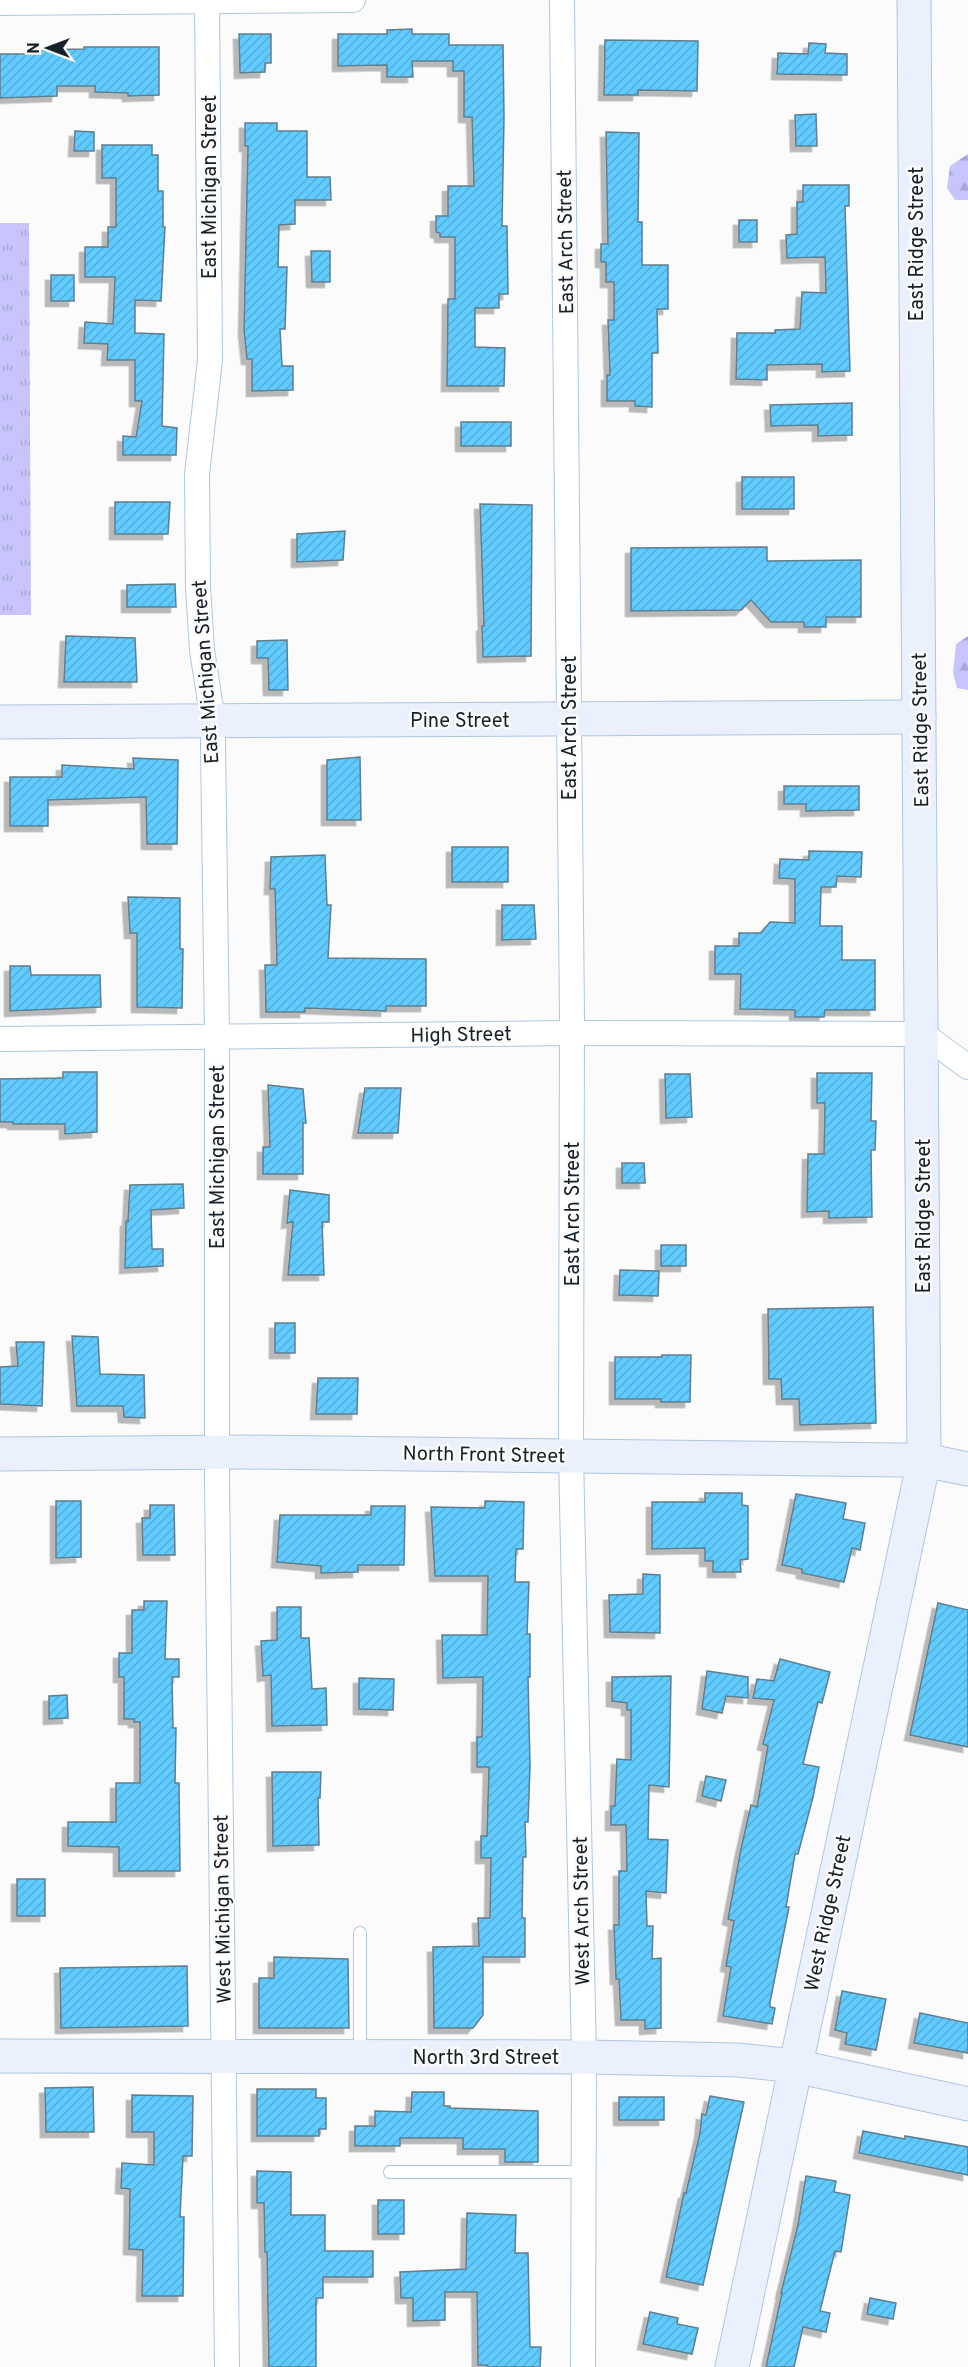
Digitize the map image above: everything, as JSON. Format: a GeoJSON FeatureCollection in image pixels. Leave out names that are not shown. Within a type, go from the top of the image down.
{"type":"FeatureCollection","features":[{"type":"Feature","properties":{"kind":"street"},"geometry":{"type":"LineString","coordinates":[[0,3],[353,0]]}},
{"type":"Feature","properties":{"kind":"street","name":"East Arch Street"},"geometry":{"type":"LineString","coordinates":[[562,0],[572,1033],[571,1455]]}},
{"type":"Feature","properties":{"kind":"street","name":"East Ridge Street"},"geometry":{"type":"LineString","coordinates":[[914,0],[923,1035],[924,1460]]}},
{"type":"Feature","properties":{"kind":"street","name":"East Michigan Street"},"geometry":{"type":"LineString","coordinates":[[207,1],[210,360],[197,474],[197,497],[201,651],[213,722],[217,1038],[217,1452]]}},
{"type":"Feature","properties":{"kind":"street","name":"Pine Street"},"geometry":{"type":"LineString","coordinates":[[0,722],[919,717]]}},
{"type":"Feature","properties":{"kind":"street","name":"High Street"},"geometry":{"type":"LineString","coordinates":[[0,1039],[572,1033],[923,1035]]}},
{"type":"Feature","properties":{"kind":"street"},"geometry":{"type":"LineString","coordinates":[[923,1035],[968,1067]]}},
{"type":"Feature","properties":{"kind":"street","name":"North Front Street"},"geometry":{"type":"LineString","coordinates":[[0,1454],[217,1452],[924,1460],[968,1469]]}},
{"type":"Feature","properties":{"kind":"street","name":"West Michigan Street"},"geometry":{"type":"LineString","coordinates":[[217,1452],[226,2367]]}},
{"type":"Feature","properties":{"kind":"street","name":"West Arch Street"},"geometry":{"type":"LineString","coordinates":[[571,1455],[584,2057],[583,2367]]}},
{"type":"Feature","properties":{"kind":"street","name":"West Ridge Street"},"geometry":{"type":"LineString","coordinates":[[732,2367],[924,1460]]}},
{"type":"Feature","properties":{"kind":"street","name":"North 3rd Street"},"geometry":{"type":"LineString","coordinates":[[0,2056],[584,2057],[738,2060],[795,2066],[968,2104]]}},
{"type":"Feature","properties":{"kind":"lane"},"geometry":{"type":"LineString","coordinates":[[360,1933],[360,2057]]}},
{"type":"Feature","properties":{"kind":"lane"},"geometry":{"type":"LineString","coordinates":[[390,2172],[584,2172]]}},
{"type":"Feature","properties":{"kind":"green space"},"geometry":{"type":"Polygon","coordinates":[[[968,154],[968,200],[955,200],[947,188],[950,166],[968,154]]]}},
{"type":"Feature","properties":{"kind":"green space"},"geometry":{"type":"Polygon","coordinates":[[[0,223],[29,223],[31,615],[0,615],[0,223]]]}},
{"type":"Feature","properties":{"kind":"green space"},"geometry":{"type":"Polygon","coordinates":[[[968,636],[968,690],[957,688],[953,673],[956,644],[968,636]]]}},
{"type":"Feature","properties":{"kind":"building"},"geometry":{"type":"Polygon","coordinates":[[[412,29],[412,34],[449,34],[449,45],[503,45],[502,226],[507,226],[508,294],[499,294],[499,308],[475,308],[475,347],[505,348],[504,386],[447,386],[448,299],[455,299],[455,237],[440,237],[440,233],[436,232],[436,216],[448,216],[448,186],[474,186],[472,117],[464,117],[464,71],[453,71],[453,61],[412,61],[413,77],[387,77],[387,65],[338,66],[338,34],[387,34],[387,30],[412,29]]]}},
{"type":"Feature","properties":{"kind":"building"},"geometry":{"type":"Polygon","coordinates":[[[239,34],[271,34],[271,63],[265,63],[265,72],[240,73],[239,34]]]}},
{"type":"Feature","properties":{"kind":"building"},"geometry":{"type":"Polygon","coordinates":[[[605,40],[698,41],[697,91],[638,90],[638,95],[604,95],[605,40]]]}},
{"type":"Feature","properties":{"kind":"building"},"geometry":{"type":"Polygon","coordinates":[[[809,43],[826,44],[825,53],[847,54],[847,75],[777,74],[778,53],[808,54],[809,43]]]}},
{"type":"Feature","properties":{"kind":"building"},"geometry":{"type":"Polygon","coordinates":[[[84,47],[159,47],[159,95],[128,96],[128,93],[95,92],[95,86],[57,86],[57,96],[0,98],[0,54],[32,54],[31,50],[84,49],[84,47]]]}},
{"type":"Feature","properties":{"kind":"building"},"geometry":{"type":"Polygon","coordinates":[[[816,114],[817,146],[796,146],[795,115],[816,114]]]}},
{"type":"Feature","properties":{"kind":"building"},"geometry":{"type":"Polygon","coordinates":[[[245,123],[277,123],[277,131],[307,131],[307,177],[330,177],[331,200],[295,200],[295,224],[279,225],[278,267],[287,267],[285,329],[280,329],[282,366],[293,366],[293,390],[252,391],[252,359],[247,359],[244,330],[248,146],[245,146],[245,123]]]}},
{"type":"Feature","properties":{"kind":"building"},"geometry":{"type":"Polygon","coordinates":[[[75,131],[94,132],[94,151],[74,151],[75,131]]]}},
{"type":"Feature","properties":{"kind":"building"},"geometry":{"type":"Polygon","coordinates":[[[606,132],[639,133],[638,222],[642,222],[642,265],[668,265],[668,309],[657,309],[658,353],[652,353],[652,407],[635,406],[635,401],[607,401],[607,375],[610,375],[608,320],[614,320],[614,282],[606,282],[606,262],[601,262],[601,244],[608,244],[606,132]]]}},
{"type":"Feature","properties":{"kind":"building"},"geometry":{"type":"Polygon","coordinates":[[[102,145],[152,145],[152,155],[158,155],[158,191],[163,191],[163,227],[165,227],[161,301],[135,300],[135,333],[164,334],[162,426],[177,428],[176,455],[123,455],[123,436],[136,437],[142,401],[135,401],[135,360],[107,360],[108,344],[84,343],[85,322],[113,324],[115,277],[85,277],[85,247],[108,247],[108,227],[116,227],[116,178],[102,178],[102,145]]]}},
{"type":"Feature","properties":{"kind":"building"},"geometry":{"type":"Polygon","coordinates":[[[803,185],[849,185],[849,206],[845,206],[850,371],[822,372],[822,364],[767,365],[767,380],[736,379],[737,333],[775,333],[775,330],[800,329],[802,292],[826,293],[825,257],[787,258],[786,235],[797,234],[797,202],[803,202],[803,185]]]}},
{"type":"Feature","properties":{"kind":"building"},"geometry":{"type":"Polygon","coordinates":[[[739,220],[757,220],[757,242],[739,242],[739,220]]]}},
{"type":"Feature","properties":{"kind":"building"},"geometry":{"type":"Polygon","coordinates":[[[311,251],[330,251],[330,282],[312,282],[311,251]]]}},
{"type":"Feature","properties":{"kind":"building"},"geometry":{"type":"Polygon","coordinates":[[[51,275],[74,275],[74,301],[51,301],[51,275]]]}},
{"type":"Feature","properties":{"kind":"building"},"geometry":{"type":"Polygon","coordinates":[[[852,403],[852,435],[818,436],[818,425],[771,426],[770,405],[852,403]]]}},
{"type":"Feature","properties":{"kind":"building"},"geometry":{"type":"Polygon","coordinates":[[[461,422],[511,422],[511,446],[461,446],[461,422]]]}},
{"type":"Feature","properties":{"kind":"building"},"geometry":{"type":"Polygon","coordinates":[[[742,477],[794,477],[794,509],[742,509],[742,477]]]}},
{"type":"Feature","properties":{"kind":"building"},"geometry":{"type":"Polygon","coordinates":[[[115,502],[170,502],[168,534],[115,534],[115,502]]]}},
{"type":"Feature","properties":{"kind":"building"},"geometry":{"type":"Polygon","coordinates":[[[480,504],[532,505],[531,656],[483,657],[480,504]]]}},
{"type":"Feature","properties":{"kind":"building"},"geometry":{"type":"Polygon","coordinates":[[[345,531],[343,560],[297,562],[297,534],[345,531]]]}},
{"type":"Feature","properties":{"kind":"building"},"geometry":{"type":"Polygon","coordinates":[[[767,547],[767,561],[861,560],[861,617],[826,617],[826,627],[804,627],[804,622],[771,622],[751,600],[741,610],[631,611],[631,548],[767,547]]]}},
{"type":"Feature","properties":{"kind":"building"},"geometry":{"type":"Polygon","coordinates":[[[175,584],[176,607],[127,607],[127,585],[175,584]]]}},
{"type":"Feature","properties":{"kind":"building"},"geometry":{"type":"Polygon","coordinates":[[[66,636],[135,638],[137,682],[64,682],[66,636]]]}},
{"type":"Feature","properties":{"kind":"building"},"geometry":{"type":"Polygon","coordinates":[[[287,640],[288,690],[269,690],[268,658],[257,658],[257,641],[287,640]]]}},
{"type":"Feature","properties":{"kind":"building"},"geometry":{"type":"Polygon","coordinates":[[[360,757],[361,820],[327,820],[327,760],[360,757]]]}},
{"type":"Feature","properties":{"kind":"building"},"geometry":{"type":"Polygon","coordinates":[[[133,758],[178,760],[177,844],[147,844],[146,797],[48,800],[48,826],[10,826],[10,777],[62,777],[62,765],[134,769],[133,758]]]}},
{"type":"Feature","properties":{"kind":"building"},"geometry":{"type":"Polygon","coordinates":[[[784,786],[859,786],[859,810],[806,811],[806,804],[784,804],[784,786]]]}},
{"type":"Feature","properties":{"kind":"building"},"geometry":{"type":"Polygon","coordinates":[[[452,847],[508,847],[508,882],[452,882],[452,847]]]}},
{"type":"Feature","properties":{"kind":"building"},"geometry":{"type":"Polygon","coordinates":[[[809,851],[862,852],[861,877],[837,876],[836,887],[821,887],[820,926],[842,926],[842,960],[875,960],[875,1010],[825,1010],[824,1017],[795,1017],[795,1010],[740,1009],[741,974],[715,974],[715,946],[739,946],[739,933],[761,933],[770,922],[795,923],[795,879],[779,878],[780,859],[809,860],[809,851]]]}},
{"type":"Feature","properties":{"kind":"building"},"geometry":{"type":"Polygon","coordinates":[[[325,855],[327,905],[331,905],[328,958],[426,959],[426,1006],[386,1006],[386,1011],[305,1008],[305,1012],[266,1012],[265,965],[277,965],[275,889],[270,889],[271,857],[325,855]]]}},
{"type":"Feature","properties":{"kind":"building"},"geometry":{"type":"Polygon","coordinates":[[[128,897],[180,898],[180,949],[183,949],[182,1008],[137,1007],[137,933],[130,933],[128,897]]]}},
{"type":"Feature","properties":{"kind":"building"},"geometry":{"type":"Polygon","coordinates":[[[502,905],[534,905],[536,939],[502,940],[502,905]]]}},
{"type":"Feature","properties":{"kind":"building"},"geometry":{"type":"Polygon","coordinates":[[[10,966],[30,966],[31,975],[100,975],[101,1007],[10,1011],[10,966]]]}},
{"type":"Feature","properties":{"kind":"building"},"geometry":{"type":"Polygon","coordinates":[[[63,1072],[97,1072],[97,1132],[65,1134],[65,1124],[0,1122],[0,1079],[63,1078],[63,1072]]]}},
{"type":"Feature","properties":{"kind":"building"},"geometry":{"type":"Polygon","coordinates":[[[817,1073],[872,1073],[871,1121],[876,1121],[875,1150],[871,1150],[872,1217],[829,1218],[829,1211],[807,1212],[808,1154],[824,1154],[825,1103],[817,1103],[817,1073]]]}},
{"type":"Feature","properties":{"kind":"building"},"geometry":{"type":"Polygon","coordinates":[[[665,1074],[690,1074],[692,1117],[666,1118],[665,1074]]]}},
{"type":"Feature","properties":{"kind":"building"},"geometry":{"type":"Polygon","coordinates":[[[268,1085],[303,1089],[306,1123],[303,1123],[303,1174],[263,1174],[263,1147],[270,1147],[268,1085]]]}},
{"type":"Feature","properties":{"kind":"building"},"geometry":{"type":"Polygon","coordinates":[[[365,1088],[401,1088],[398,1133],[358,1133],[365,1088]]]}},
{"type":"Feature","properties":{"kind":"building"},"geometry":{"type":"Polygon","coordinates":[[[622,1163],[644,1163],[645,1183],[622,1183],[622,1163]]]}},
{"type":"Feature","properties":{"kind":"building"},"geometry":{"type":"Polygon","coordinates":[[[183,1184],[184,1208],[151,1210],[152,1249],[163,1249],[163,1266],[125,1268],[126,1221],[128,1221],[130,1185],[183,1184]]]}},
{"type":"Feature","properties":{"kind":"building"},"geometry":{"type":"Polygon","coordinates":[[[290,1190],[329,1195],[329,1222],[322,1222],[324,1275],[288,1275],[293,1222],[287,1223],[290,1190]]]}},
{"type":"Feature","properties":{"kind":"building"},"geometry":{"type":"Polygon","coordinates":[[[661,1245],[686,1245],[686,1266],[661,1266],[661,1245]]]}},
{"type":"Feature","properties":{"kind":"building"},"geometry":{"type":"Polygon","coordinates":[[[620,1270],[659,1271],[658,1296],[619,1295],[620,1270]]]}},
{"type":"Feature","properties":{"kind":"building"},"geometry":{"type":"Polygon","coordinates":[[[873,1307],[876,1423],[800,1425],[799,1399],[782,1399],[781,1379],[769,1379],[768,1309],[873,1307]]]}},
{"type":"Feature","properties":{"kind":"building"},"geometry":{"type":"Polygon","coordinates":[[[275,1323],[295,1323],[295,1353],[275,1353],[275,1323]]]}},
{"type":"Feature","properties":{"kind":"building"},"geometry":{"type":"Polygon","coordinates":[[[72,1336],[98,1337],[100,1374],[144,1375],[145,1418],[124,1417],[123,1406],[77,1406],[72,1336]]]}},
{"type":"Feature","properties":{"kind":"building"},"geometry":{"type":"Polygon","coordinates":[[[16,1342],[44,1342],[42,1406],[0,1404],[0,1367],[18,1366],[16,1342]]]}},
{"type":"Feature","properties":{"kind":"building"},"geometry":{"type":"Polygon","coordinates":[[[662,1355],[691,1355],[690,1402],[661,1402],[661,1399],[615,1399],[615,1357],[662,1357],[662,1355]]]}},
{"type":"Feature","properties":{"kind":"building"},"geometry":{"type":"Polygon","coordinates":[[[318,1378],[358,1378],[357,1414],[316,1414],[318,1378]]]}},
{"type":"Feature","properties":{"kind":"building"},"geometry":{"type":"Polygon","coordinates":[[[705,1493],[742,1493],[742,1505],[748,1506],[748,1559],[740,1560],[741,1572],[713,1572],[713,1561],[705,1561],[705,1548],[652,1549],[652,1502],[705,1502],[705,1493]]]}},
{"type":"Feature","properties":{"kind":"building"},"geometry":{"type":"Polygon","coordinates":[[[796,1494],[846,1503],[843,1519],[865,1523],[860,1550],[852,1548],[844,1582],[802,1573],[802,1569],[782,1565],[796,1494]]]}},
{"type":"Feature","properties":{"kind":"building"},"geometry":{"type":"Polygon","coordinates":[[[56,1501],[81,1501],[81,1557],[56,1558],[56,1501]]]}},
{"type":"Feature","properties":{"kind":"building"},"geometry":{"type":"Polygon","coordinates":[[[485,1501],[524,1502],[523,1549],[516,1549],[515,1582],[529,1582],[527,1634],[530,1634],[530,1677],[528,1677],[530,1766],[528,1822],[525,1822],[526,1857],[523,1857],[522,1918],[525,1918],[525,1957],[483,1957],[483,2015],[473,2028],[434,2028],[433,1947],[479,1946],[478,1918],[490,1918],[491,1858],[481,1858],[481,1836],[487,1836],[489,1767],[477,1767],[477,1737],[482,1737],[483,1677],[443,1678],[442,1635],[487,1635],[488,1576],[435,1576],[431,1507],[485,1508],[485,1501]]]}},
{"type":"Feature","properties":{"kind":"building"},"geometry":{"type":"Polygon","coordinates":[[[150,1505],[174,1505],[175,1555],[143,1555],[142,1518],[150,1518],[150,1505]]]}},
{"type":"Feature","properties":{"kind":"building"},"geometry":{"type":"Polygon","coordinates":[[[371,1506],[405,1506],[404,1565],[358,1565],[358,1572],[321,1573],[321,1566],[277,1562],[280,1515],[371,1515],[371,1506]]]}},
{"type":"Feature","properties":{"kind":"building"},"geometry":{"type":"Polygon","coordinates":[[[643,1574],[660,1575],[660,1633],[610,1632],[609,1595],[643,1594],[643,1574]]]}},
{"type":"Feature","properties":{"kind":"building"},"geometry":{"type":"Polygon","coordinates":[[[144,1601],[167,1601],[165,1659],[179,1659],[179,1677],[172,1677],[173,1728],[176,1728],[175,1783],[179,1783],[180,1871],[119,1871],[119,1847],[68,1846],[68,1822],[116,1822],[116,1783],[140,1783],[140,1722],[134,1722],[134,1719],[124,1719],[124,1677],[119,1677],[119,1653],[132,1653],[132,1610],[144,1610],[144,1601]]]}},
{"type":"Feature","properties":{"kind":"building"},"geometry":{"type":"Polygon","coordinates":[[[938,1603],[968,1610],[968,1747],[910,1735],[938,1603]]]}},
{"type":"Feature","properties":{"kind":"building"},"geometry":{"type":"Polygon","coordinates":[[[277,1607],[301,1607],[301,1638],[309,1638],[312,1689],[326,1688],[327,1725],[272,1726],[271,1675],[263,1676],[261,1641],[277,1640],[277,1607]]]}},
{"type":"Feature","properties":{"kind":"building"},"geometry":{"type":"Polygon","coordinates":[[[780,1659],[830,1672],[822,1703],[818,1702],[803,1764],[819,1767],[798,1854],[795,1854],[786,1907],[789,1907],[770,2002],[770,2007],[775,2008],[772,2024],[723,2016],[731,1967],[726,1966],[734,1921],[728,1919],[751,1805],[757,1807],[768,1746],[763,1744],[774,1700],[753,1698],[757,1679],[774,1681],[780,1659]]]}},
{"type":"Feature","properties":{"kind":"building"},"geometry":{"type":"Polygon","coordinates":[[[707,1671],[748,1677],[748,1698],[726,1696],[722,1713],[702,1709],[707,1671]]]}},
{"type":"Feature","properties":{"kind":"building"},"geometry":{"type":"Polygon","coordinates":[[[671,1676],[669,1787],[649,1785],[648,1839],[668,1840],[666,1893],[646,1891],[647,1926],[653,1926],[652,1959],[661,1958],[661,2028],[645,2029],[645,2020],[621,2020],[619,1979],[616,1979],[614,1925],[619,1925],[619,1871],[627,1871],[626,1825],[611,1825],[611,1806],[615,1806],[617,1759],[631,1760],[631,1710],[627,1710],[627,1703],[612,1701],[612,1677],[671,1676]]]}},
{"type":"Feature","properties":{"kind":"building"},"geometry":{"type":"Polygon","coordinates":[[[359,1678],[394,1679],[393,1710],[359,1709],[359,1678]]]}},
{"type":"Feature","properties":{"kind":"building"},"geometry":{"type":"Polygon","coordinates":[[[67,1695],[68,1718],[49,1719],[49,1696],[67,1695]]]}},
{"type":"Feature","properties":{"kind":"building"},"geometry":{"type":"Polygon","coordinates":[[[272,1772],[321,1772],[320,1798],[318,1798],[319,1845],[273,1846],[272,1772]]]}},
{"type":"Feature","properties":{"kind":"building"},"geometry":{"type":"Polygon","coordinates":[[[706,1776],[726,1780],[721,1801],[702,1796],[706,1776]]]}},
{"type":"Feature","properties":{"kind":"building"},"geometry":{"type":"Polygon","coordinates":[[[17,1879],[45,1879],[45,1916],[17,1916],[17,1879]]]}},
{"type":"Feature","properties":{"kind":"building"},"geometry":{"type":"Polygon","coordinates":[[[274,1957],[348,1959],[349,2028],[259,2028],[259,1978],[274,1978],[274,1957]]]}},
{"type":"Feature","properties":{"kind":"building"},"geometry":{"type":"Polygon","coordinates":[[[187,1966],[188,2026],[61,2028],[60,1968],[187,1966]]]}},
{"type":"Feature","properties":{"kind":"building"},"geometry":{"type":"Polygon","coordinates":[[[842,1991],[886,1999],[876,2050],[845,2044],[847,2033],[835,2030],[842,1991]]]}},
{"type":"Feature","properties":{"kind":"building"},"geometry":{"type":"Polygon","coordinates":[[[920,2013],[968,2023],[968,2053],[914,2043],[920,2013]]]}},
{"type":"Feature","properties":{"kind":"building"},"geometry":{"type":"Polygon","coordinates":[[[93,2087],[94,2132],[46,2132],[45,2088],[93,2087]]]}},
{"type":"Feature","properties":{"kind":"building"},"geometry":{"type":"Polygon","coordinates":[[[257,2089],[316,2089],[316,2098],[326,2098],[326,2129],[319,2129],[319,2136],[257,2136],[257,2089]]]}},
{"type":"Feature","properties":{"kind":"building"},"geometry":{"type":"Polygon","coordinates":[[[412,2092],[444,2092],[444,2106],[450,2106],[450,2108],[538,2111],[538,2162],[505,2162],[505,2149],[463,2149],[463,2138],[400,2138],[400,2146],[355,2146],[355,2126],[375,2126],[375,2111],[411,2112],[412,2092]]]}},
{"type":"Feature","properties":{"kind":"building"},"geometry":{"type":"Polygon","coordinates":[[[132,2095],[193,2096],[192,2156],[183,2156],[180,2217],[184,2217],[183,2296],[142,2296],[143,2250],[129,2249],[130,2189],[121,2188],[122,2163],[154,2165],[154,2132],[132,2132],[132,2095]]]}},
{"type":"Feature","properties":{"kind":"building"},"geometry":{"type":"Polygon","coordinates":[[[710,2096],[744,2102],[703,2285],[666,2277],[700,2133],[702,2114],[706,2115],[710,2096]]]}},
{"type":"Feature","properties":{"kind":"building"},"geometry":{"type":"Polygon","coordinates":[[[619,2097],[664,2097],[664,2120],[619,2120],[619,2097]]]}},
{"type":"Feature","properties":{"kind":"building"},"geometry":{"type":"Polygon","coordinates":[[[863,2131],[968,2147],[968,2175],[859,2153],[863,2131]]]}},
{"type":"Feature","properties":{"kind":"building"},"geometry":{"type":"Polygon","coordinates":[[[257,2171],[291,2172],[291,2215],[325,2215],[325,2251],[373,2251],[373,2277],[323,2277],[323,2298],[316,2298],[316,2367],[269,2367],[264,2203],[257,2203],[257,2171]]]}},
{"type":"Feature","properties":{"kind":"building"},"geometry":{"type":"Polygon","coordinates":[[[806,2176],[836,2181],[834,2192],[850,2195],[841,2252],[835,2251],[820,2311],[830,2313],[826,2332],[803,2327],[794,2367],[766,2367],[798,2225],[806,2176]]]}},
{"type":"Feature","properties":{"kind":"building"},"geometry":{"type":"Polygon","coordinates":[[[378,2200],[404,2200],[404,2234],[378,2234],[378,2200]]]}},
{"type":"Feature","properties":{"kind":"building"},"geometry":{"type":"Polygon","coordinates":[[[467,2213],[516,2215],[515,2253],[528,2253],[530,2347],[541,2347],[540,2367],[478,2365],[477,2292],[445,2292],[445,2320],[413,2321],[413,2298],[401,2298],[400,2272],[466,2269],[467,2213]]]}},
{"type":"Feature","properties":{"kind":"building"},"geometry":{"type":"Polygon","coordinates":[[[870,2298],[896,2303],[893,2319],[867,2314],[870,2298]]]}},
{"type":"Feature","properties":{"kind":"building"},"geometry":{"type":"Polygon","coordinates":[[[650,2312],[678,2318],[677,2324],[698,2328],[692,2354],[643,2344],[650,2312]]]}}]}
